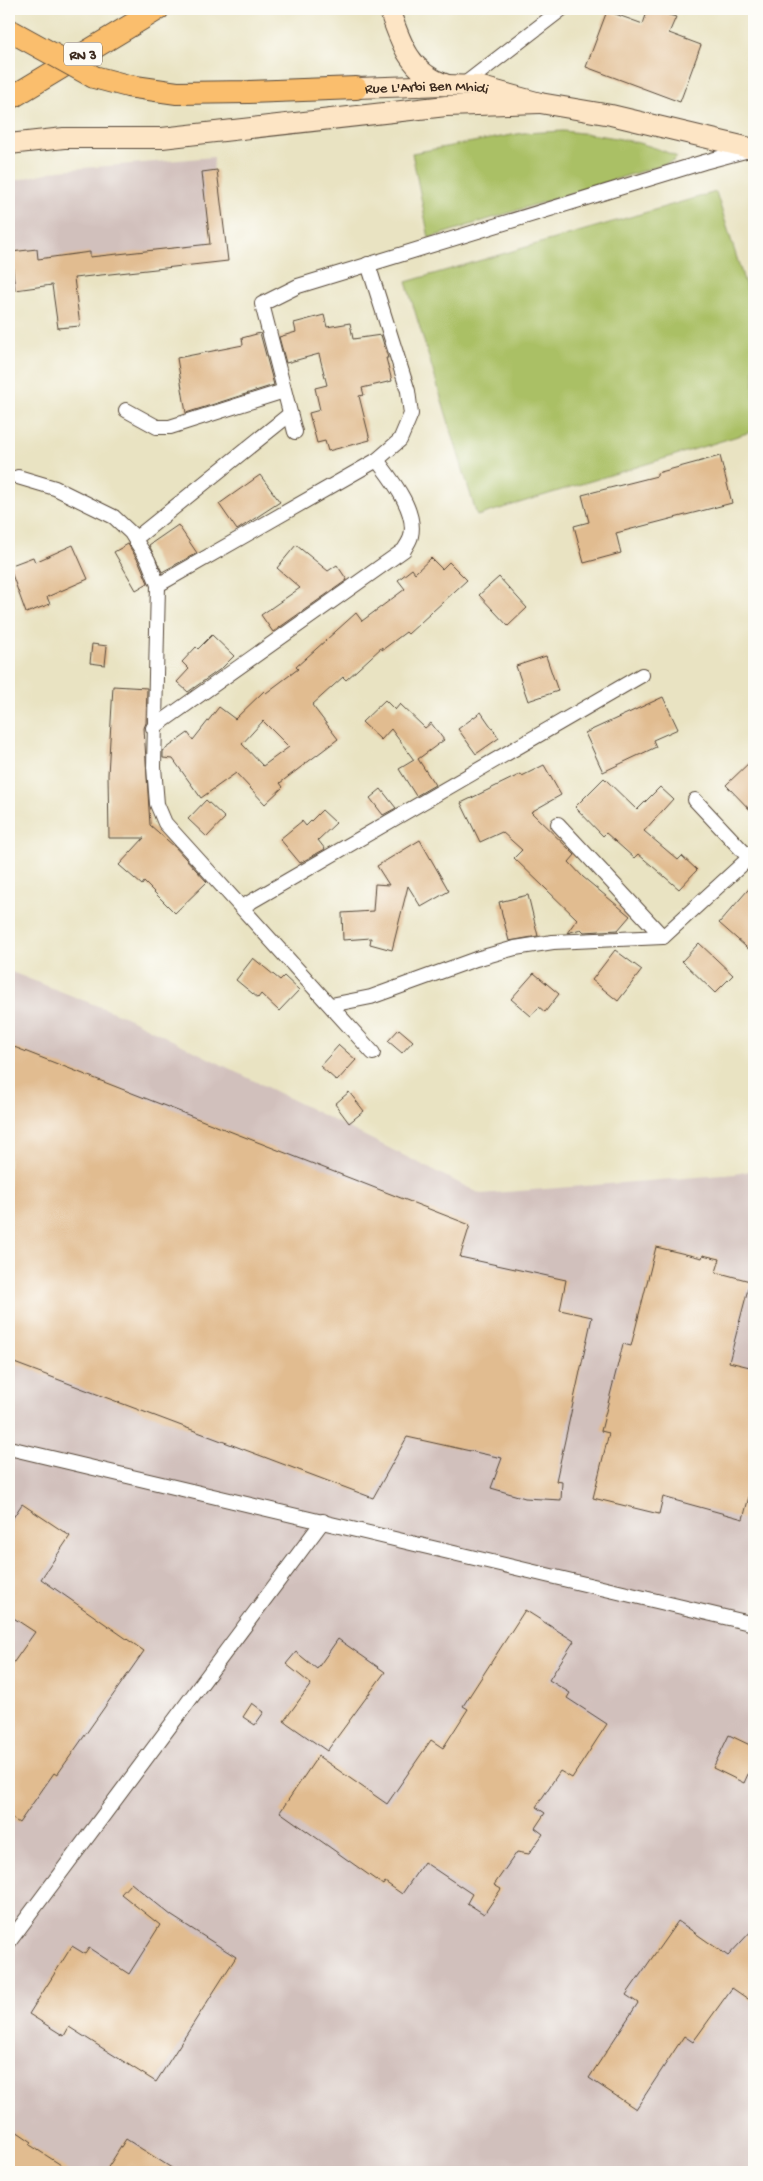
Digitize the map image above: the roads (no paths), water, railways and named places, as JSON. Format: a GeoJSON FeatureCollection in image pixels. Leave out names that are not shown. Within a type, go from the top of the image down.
{"type":"FeatureCollection","features":[{"type":"Feature","properties":{"kind":"main road","name":"RN 3"},"geometry":{"type":"LineString","coordinates":[[9,98],[158,9]]}},
{"type":"Feature","properties":{"kind":"main road"},"geometry":{"type":"LineString","coordinates":[[389,9],[398,34],[416,66],[431,79],[454,86]]}},
{"type":"Feature","properties":{"kind":"main road","name":"Rue L'Arbi Ben Mhidi"},"geometry":{"type":"LineString","coordinates":[[9,30],[94,77],[128,86],[177,93],[478,86],[540,103],[611,115],[754,149]]}},
{"type":"Feature","properties":{"kind":"main road"},"geometry":{"type":"LineString","coordinates":[[9,144],[64,138],[162,138],[216,134],[276,124],[446,106],[540,103]]}},
{"type":"Feature","properties":{"kind":"street"},"geometry":{"type":"LineString","coordinates":[[454,86],[562,9]]}},
{"type":"Feature","properties":{"kind":"street"},"geometry":{"type":"LineString","coordinates":[[295,432],[262,304],[298,286],[704,162],[754,149]]}},
{"type":"Feature","properties":{"kind":"street"},"geometry":{"type":"LineString","coordinates":[[158,585],[377,460],[400,440],[410,414],[408,391],[368,264]]}},
{"type":"Feature","properties":{"kind":"street"},"geometry":{"type":"LineString","coordinates":[[126,410],[157,427],[170,427],[284,390]]}},
{"type":"Feature","properties":{"kind":"street"},"geometry":{"type":"LineString","coordinates":[[135,539],[290,414]]}},
{"type":"Feature","properties":{"kind":"street"},"geometry":{"type":"LineString","coordinates":[[154,728],[404,550],[411,535],[410,515],[402,495],[377,460]]}},
{"type":"Feature","properties":{"kind":"street"},"geometry":{"type":"LineString","coordinates":[[18,477],[55,488],[114,518],[135,539],[148,560],[158,585],[154,728],[156,804],[166,823],[373,1053]]}},
{"type":"Feature","properties":{"kind":"street"},"geometry":{"type":"LineString","coordinates":[[242,907],[642,675]]}},
{"type":"Feature","properties":{"kind":"street"},"geometry":{"type":"LineString","coordinates":[[331,1005],[371,997],[476,959],[515,948],[553,942],[663,937],[752,860],[695,800]]}},
{"type":"Feature","properties":{"kind":"street"},"geometry":{"type":"LineString","coordinates":[[558,824],[663,937]]}},
{"type":"Feature","properties":{"kind":"street"},"geometry":{"type":"LineString","coordinates":[[9,1448],[754,1624]]}},
{"type":"Feature","properties":{"kind":"street"},"geometry":{"type":"LineString","coordinates":[[9,1942],[323,1521]]}}]}
